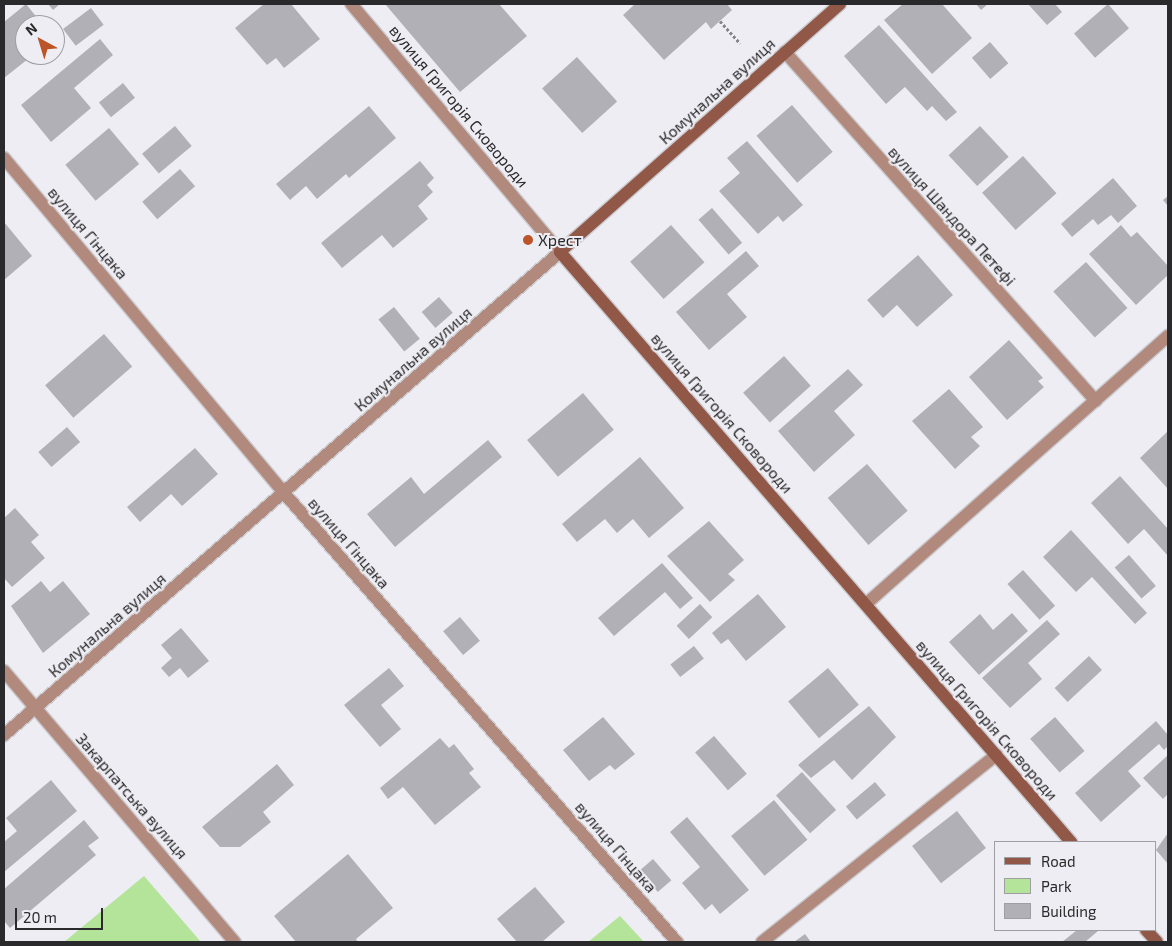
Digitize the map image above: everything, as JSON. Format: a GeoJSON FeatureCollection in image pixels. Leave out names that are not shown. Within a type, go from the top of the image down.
{"type":"FeatureCollection","features":[{"type":"Feature","properties":{"kind":"main road","name":"Комунальна вулиця"},"geometry":{"type":"LineString","coordinates":[[560,252],[840,4]]}},
{"type":"Feature","properties":{"kind":"main road","name":"вулиця Григорія Сковороди"},"geometry":{"type":"LineString","coordinates":[[560,252],[1070,841]]}},
{"type":"Feature","properties":{"kind":"main road"},"geometry":{"type":"LineString","coordinates":[[1147,931],[1157,942]]}},
{"type":"Feature","properties":{"kind":"street","name":"вулиця Григорія Сковороди"},"geometry":{"type":"LineString","coordinates":[[351,4],[560,252]]}},
{"type":"Feature","properties":{"kind":"street","name":"вулиця Шандора Петефі"},"geometry":{"type":"LineString","coordinates":[[785,52],[1096,401]]}},
{"type":"Feature","properties":{"kind":"street","name":"вулиця Гінцака"},"geometry":{"type":"LineString","coordinates":[[4,158],[284,493],[677,942]]}},
{"type":"Feature","properties":{"kind":"street","name":"Комунальна вулиця"},"geometry":{"type":"LineString","coordinates":[[4,735],[560,252]]}},
{"type":"Feature","properties":{"kind":"street"},"geometry":{"type":"LineString","coordinates":[[866,604],[1168,336]]}},
{"type":"Feature","properties":{"kind":"street","name":"Закарпатська вулиця"},"geometry":{"type":"LineString","coordinates":[[4,671],[235,942]]}},
{"type":"Feature","properties":{"kind":"street"},"geometry":{"type":"LineString","coordinates":[[762,942],[996,755]]}},
{"type":"Feature","properties":{"kind":"path"},"geometry":{"type":"LineString","coordinates":[[720,21],[740,43]]}},
{"type":"Feature","properties":{"kind":"green space"},"geometry":{"type":"Polygon","coordinates":[[[144,876],[201,942],[64,942],[144,876]]]}},
{"type":"Feature","properties":{"kind":"green space"},"geometry":{"type":"Polygon","coordinates":[[[620,916],[644,942],[588,942],[620,916]]]}},
{"type":"Feature","properties":{"kind":"building"},"geometry":{"type":"Polygon","coordinates":[[[26,4],[35,15],[15,15],[15,65],[20,65],[4,78],[4,22],[26,4]]]}},
{"type":"Feature","properties":{"kind":"building"},"geometry":{"type":"Polygon","coordinates":[[[48,4],[60,4],[53,10],[48,4]]]}},
{"type":"Feature","properties":{"kind":"building"},"geometry":{"type":"Polygon","coordinates":[[[264,4],[291,4],[320,39],[284,68],[276,58],[267,65],[235,28],[264,4]]]}},
{"type":"Feature","properties":{"kind":"building"},"geometry":{"type":"Polygon","coordinates":[[[385,4],[499,4],[527,36],[460,92],[385,4]]]}},
{"type":"Feature","properties":{"kind":"building"},"geometry":{"type":"Polygon","coordinates":[[[635,4],[727,4],[732,10],[711,29],[706,22],[664,60],[623,15],[635,4]]]}},
{"type":"Feature","properties":{"kind":"building"},"geometry":{"type":"Polygon","coordinates":[[[903,4],[942,4],[972,38],[932,74],[884,20],[903,4]]]}},
{"type":"Feature","properties":{"kind":"building"},"geometry":{"type":"Polygon","coordinates":[[[976,4],[988,4],[981,10],[976,4]]]}},
{"type":"Feature","properties":{"kind":"building"},"geometry":{"type":"Polygon","coordinates":[[[1028,4],[1055,4],[1062,12],[1047,25],[1028,4]]]}},
{"type":"Feature","properties":{"kind":"building"},"geometry":{"type":"Polygon","coordinates":[[[1108,4],[1129,28],[1095,58],[1074,34],[1108,4]]]}},
{"type":"Feature","properties":{"kind":"building"},"geometry":{"type":"Polygon","coordinates":[[[91,8],[104,25],[76,46],[65,32],[65,28],[91,8]]]}},
{"type":"Feature","properties":{"kind":"building"},"geometry":{"type":"Polygon","coordinates":[[[879,25],[957,112],[946,121],[932,106],[927,111],[905,87],[886,104],[844,56],[879,25]]]}},
{"type":"Feature","properties":{"kind":"building"},"geometry":{"type":"Polygon","coordinates":[[[100,39],[113,55],[74,88],[91,108],[51,142],[21,105],[100,39]]]}},
{"type":"Feature","properties":{"kind":"building"},"geometry":{"type":"Polygon","coordinates":[[[990,42],[1008,63],[990,79],[972,58],[990,42]]]}},
{"type":"Feature","properties":{"kind":"building"},"geometry":{"type":"Polygon","coordinates":[[[577,57],[617,102],[582,133],[542,88],[577,57]]]}},
{"type":"Feature","properties":{"kind":"building"},"geometry":{"type":"Polygon","coordinates":[[[123,83],[135,98],[111,117],[99,103],[123,83]]]}},
{"type":"Feature","properties":{"kind":"building"},"geometry":{"type":"Polygon","coordinates":[[[792,105],[833,152],[797,183],[757,136],[792,105]]]}},
{"type":"Feature","properties":{"kind":"building"},"geometry":{"type":"Polygon","coordinates":[[[369,106],[396,138],[349,178],[346,174],[317,199],[306,186],[290,200],[276,184],[369,106]]]}},
{"type":"Feature","properties":{"kind":"building"},"geometry":{"type":"Polygon","coordinates":[[[175,126],[192,146],[159,174],[142,154],[175,126]]]}},
{"type":"Feature","properties":{"kind":"building"},"geometry":{"type":"Polygon","coordinates":[[[980,126],[1009,157],[977,186],[949,155],[980,126]]]}},
{"type":"Feature","properties":{"kind":"building"},"geometry":{"type":"Polygon","coordinates":[[[109,128],[139,164],[96,201],[65,165],[109,128]]]}},
{"type":"Feature","properties":{"kind":"building"},"geometry":{"type":"Polygon","coordinates":[[[747,141],[803,205],[783,222],[778,216],[758,234],[719,191],[740,173],[727,158],[747,141]]]}},
{"type":"Feature","properties":{"kind":"building"},"geometry":{"type":"Polygon","coordinates":[[[1023,156],[1056,193],[1016,230],[982,193],[1023,156]]]}},
{"type":"Feature","properties":{"kind":"building"},"geometry":{"type":"Polygon","coordinates":[[[420,161],[434,178],[427,185],[433,192],[418,206],[428,219],[393,248],[382,235],[342,268],[321,243],[420,161]]]}},
{"type":"Feature","properties":{"kind":"building"},"geometry":{"type":"Polygon","coordinates":[[[180,169],[195,186],[157,219],[142,202],[180,169]]]}},
{"type":"Feature","properties":{"kind":"building"},"geometry":{"type":"Polygon","coordinates":[[[1113,178],[1137,206],[1118,223],[1111,215],[1098,225],[1093,219],[1072,237],[1061,224],[1113,178]]]}},
{"type":"Feature","properties":{"kind":"building"},"geometry":{"type":"Polygon","coordinates":[[[1168,196],[1168,206],[1163,200],[1168,196]]]}},
{"type":"Feature","properties":{"kind":"building"},"geometry":{"type":"Polygon","coordinates":[[[712,208],[742,243],[729,255],[698,220],[712,208]]]}},
{"type":"Feature","properties":{"kind":"building"},"geometry":{"type":"Polygon","coordinates":[[[4,222],[32,256],[4,280],[4,222]]]}},
{"type":"Feature","properties":{"kind":"building"},"geometry":{"type":"Polygon","coordinates":[[[671,225],[704,262],[664,299],[630,262],[671,225]]]}},
{"type":"Feature","properties":{"kind":"building"},"geometry":{"type":"Polygon","coordinates":[[[1121,225],[1131,237],[1137,232],[1168,266],[1168,275],[1136,305],[1089,254],[1121,225]]]}},
{"type":"Feature","properties":{"kind":"building"},"geometry":{"type":"Polygon","coordinates":[[[746,251],[759,266],[727,294],[747,317],[709,350],[676,312],[746,251]]]}},
{"type":"Feature","properties":{"kind":"building"},"geometry":{"type":"Polygon","coordinates":[[[918,255],[953,295],[917,327],[897,305],[883,318],[867,300],[918,255]]]}},
{"type":"Feature","properties":{"kind":"building"},"geometry":{"type":"Polygon","coordinates":[[[1086,262],[1127,308],[1095,338],[1053,291],[1086,262]]]}},
{"type":"Feature","properties":{"kind":"building"},"geometry":{"type":"Polygon","coordinates":[[[439,297],[453,313],[435,328],[422,312],[439,297]]]}},
{"type":"Feature","properties":{"kind":"building"},"geometry":{"type":"Polygon","coordinates":[[[394,307],[420,339],[404,351],[378,320],[394,307]]]}},
{"type":"Feature","properties":{"kind":"building"},"geometry":{"type":"Polygon","coordinates":[[[104,334],[132,366],[73,418],[45,385],[104,334]]]}},
{"type":"Feature","properties":{"kind":"building"},"geometry":{"type":"Polygon","coordinates":[[[1009,340],[1043,378],[1038,381],[1044,387],[1007,420],[969,377],[1009,340]]]}},
{"type":"Feature","properties":{"kind":"building"},"geometry":{"type":"Polygon","coordinates":[[[784,356],[811,386],[770,423],[743,393],[784,356]]]}},
{"type":"Feature","properties":{"kind":"building"},"geometry":{"type":"Polygon","coordinates":[[[848,369],[863,385],[834,411],[855,435],[814,472],[778,431],[848,369]]]}},
{"type":"Feature","properties":{"kind":"building"},"geometry":{"type":"Polygon","coordinates":[[[949,389],[983,427],[971,437],[980,446],[955,469],[912,421],[949,389]]]}},
{"type":"Feature","properties":{"kind":"building"},"geometry":{"type":"Polygon","coordinates":[[[583,393],[614,430],[558,477],[527,440],[583,393]]]}},
{"type":"Feature","properties":{"kind":"building"},"geometry":{"type":"Polygon","coordinates":[[[67,427],[80,442],[51,467],[38,452],[67,427]]]}},
{"type":"Feature","properties":{"kind":"building"},"geometry":{"type":"Polygon","coordinates":[[[1168,431],[1168,489],[1140,458],[1168,431]]]}},
{"type":"Feature","properties":{"kind":"building"},"geometry":{"type":"Polygon","coordinates":[[[488,440],[502,457],[395,547],[367,514],[411,477],[424,494],[488,440]]]}},
{"type":"Feature","properties":{"kind":"building"},"geometry":{"type":"Polygon","coordinates":[[[195,448],[218,474],[182,506],[171,494],[140,522],[127,507],[195,448]]]}},
{"type":"Feature","properties":{"kind":"building"},"geometry":{"type":"Polygon","coordinates":[[[640,457],[684,508],[649,538],[633,519],[617,533],[605,519],[577,542],[562,524],[640,457]]]}},
{"type":"Feature","properties":{"kind":"building"},"geometry":{"type":"Polygon","coordinates":[[[867,464],[908,511],[868,545],[828,498],[867,464]]]}},
{"type":"Feature","properties":{"kind":"building"},"geometry":{"type":"Polygon","coordinates":[[[1120,476],[1168,529],[1168,556],[1144,529],[1128,544],[1091,503],[1120,476]]]}},
{"type":"Feature","properties":{"kind":"building"},"geometry":{"type":"Polygon","coordinates":[[[15,508],[39,535],[31,542],[45,558],[12,587],[4,578],[4,518],[15,508]]]}},
{"type":"Feature","properties":{"kind":"building"},"geometry":{"type":"Polygon","coordinates":[[[709,521],[744,560],[728,574],[735,580],[710,602],[667,556],[709,521]]]}},
{"type":"Feature","properties":{"kind":"building"},"geometry":{"type":"Polygon","coordinates":[[[1071,530],[1147,613],[1135,624],[1092,577],[1076,592],[1043,557],[1071,530]]]}},
{"type":"Feature","properties":{"kind":"building"},"geometry":{"type":"Polygon","coordinates":[[[1129,555],[1156,586],[1142,598],[1115,567],[1129,555]]]}},
{"type":"Feature","properties":{"kind":"building"},"geometry":{"type":"Polygon","coordinates":[[[662,563],[693,598],[680,609],[665,592],[614,636],[598,618],[662,563]]]}},
{"type":"Feature","properties":{"kind":"building"},"geometry":{"type":"Polygon","coordinates":[[[1023,570],[1055,606],[1040,620],[1007,584],[1023,570]]]}},
{"type":"Feature","properties":{"kind":"building"},"geometry":{"type":"Polygon","coordinates":[[[41,581],[50,592],[63,581],[90,614],[43,653],[11,606],[41,581]]]}},
{"type":"Feature","properties":{"kind":"building"},"geometry":{"type":"Polygon","coordinates":[[[758,594],[786,627],[746,661],[728,639],[721,644],[712,633],[758,594]]]}},
{"type":"Feature","properties":{"kind":"building"},"geometry":{"type":"Polygon","coordinates":[[[700,604],[712,617],[689,639],[677,626],[700,604]]]}},
{"type":"Feature","properties":{"kind":"building"},"geometry":{"type":"Polygon","coordinates":[[[1012,613],[1028,631],[979,675],[949,642],[980,614],[993,630],[1012,613]]]}},
{"type":"Feature","properties":{"kind":"building"},"geometry":{"type":"Polygon","coordinates":[[[460,617],[480,641],[463,655],[443,631],[460,617]]]}},
{"type":"Feature","properties":{"kind":"building"},"geometry":{"type":"Polygon","coordinates":[[[1047,620],[1060,634],[1028,663],[1042,679],[1010,708],[982,678],[1047,620]]]}},
{"type":"Feature","properties":{"kind":"building"},"geometry":{"type":"Polygon","coordinates":[[[181,628],[209,661],[188,678],[180,668],[169,677],[161,668],[172,658],[161,645],[181,628]]]}},
{"type":"Feature","properties":{"kind":"building"},"geometry":{"type":"Polygon","coordinates":[[[694,646],[704,659],[680,677],[670,664],[694,646]]]}},
{"type":"Feature","properties":{"kind":"building"},"geometry":{"type":"Polygon","coordinates":[[[1089,656],[1102,670],[1068,702],[1055,688],[1089,656]]]}},
{"type":"Feature","properties":{"kind":"building"},"geometry":{"type":"Polygon","coordinates":[[[389,668],[404,686],[381,705],[401,729],[380,747],[344,705],[389,668]]]}},
{"type":"Feature","properties":{"kind":"building"},"geometry":{"type":"Polygon","coordinates":[[[828,668],[859,705],[819,738],[788,701],[828,668]]]}},
{"type":"Feature","properties":{"kind":"building"},"geometry":{"type":"Polygon","coordinates":[[[869,706],[896,737],[852,780],[834,760],[811,778],[798,765],[869,706]]]}},
{"type":"Feature","properties":{"kind":"building"},"geometry":{"type":"Polygon","coordinates":[[[603,717],[635,754],[615,770],[610,765],[589,781],[563,750],[603,717]]]}},
{"type":"Feature","properties":{"kind":"building"},"geometry":{"type":"Polygon","coordinates":[[[1055,717],[1085,751],[1060,773],[1030,739],[1055,717]]]}},
{"type":"Feature","properties":{"kind":"building"},"geometry":{"type":"Polygon","coordinates":[[[1156,721],[1168,735],[1168,746],[1164,750],[1159,744],[1128,771],[1141,786],[1101,822],[1075,793],[1156,721]]]}},
{"type":"Feature","properties":{"kind":"building"},"geometry":{"type":"Polygon","coordinates":[[[714,736],[747,774],[728,790],[695,752],[714,736]]]}},
{"type":"Feature","properties":{"kind":"building"},"geometry":{"type":"Polygon","coordinates":[[[440,738],[449,748],[454,744],[474,769],[469,773],[481,787],[435,825],[403,787],[388,799],[380,788],[440,738]]]}},
{"type":"Feature","properties":{"kind":"building"},"geometry":{"type":"Polygon","coordinates":[[[1168,755],[1168,794],[1163,799],[1143,778],[1168,755]]]}},
{"type":"Feature","properties":{"kind":"building"},"geometry":{"type":"Polygon","coordinates":[[[277,764],[294,785],[263,812],[271,822],[240,847],[220,847],[202,827],[277,764]]]}},
{"type":"Feature","properties":{"kind":"building"},"geometry":{"type":"Polygon","coordinates":[[[802,772],[836,810],[810,833],[776,795],[802,772]]]}},
{"type":"Feature","properties":{"kind":"building"},"geometry":{"type":"Polygon","coordinates":[[[51,780],[77,811],[4,872],[4,842],[17,831],[6,818],[51,780]]]}},
{"type":"Feature","properties":{"kind":"building"},"geometry":{"type":"Polygon","coordinates":[[[875,782],[886,795],[857,819],[846,806],[875,782]]]}},
{"type":"Feature","properties":{"kind":"building"},"geometry":{"type":"Polygon","coordinates":[[[774,800],[807,840],[765,876],[731,836],[774,800]]]}},
{"type":"Feature","properties":{"kind":"building"},"geometry":{"type":"Polygon","coordinates":[[[957,811],[986,848],[941,883],[912,846],[957,811]]]}},
{"type":"Feature","properties":{"kind":"building"},"geometry":{"type":"Polygon","coordinates":[[[687,817],[749,890],[720,914],[712,904],[705,910],[682,883],[700,867],[670,832],[687,817]]]}},
{"type":"Feature","properties":{"kind":"building"},"geometry":{"type":"Polygon","coordinates":[[[84,820],[99,838],[88,846],[96,855],[10,928],[4,921],[4,889],[84,820]]]}},
{"type":"Feature","properties":{"kind":"building"},"geometry":{"type":"Polygon","coordinates":[[[1168,833],[1168,864],[1157,851],[1168,833]]]}},
{"type":"Feature","properties":{"kind":"building"},"geometry":{"type":"Polygon","coordinates":[[[348,854],[393,908],[356,939],[358,942],[296,942],[274,916],[348,854]]]}},
{"type":"Feature","properties":{"kind":"building"},"geometry":{"type":"Polygon","coordinates":[[[653,859],[671,880],[658,892],[639,871],[653,859]]]}},
{"type":"Feature","properties":{"kind":"building"},"geometry":{"type":"Polygon","coordinates":[[[535,887],[565,922],[542,942],[517,942],[497,919],[535,887]]]}},
{"type":"Feature","properties":{"kind":"building"},"geometry":{"type":"Polygon","coordinates":[[[1076,931],[1098,931],[1085,942],[1062,942],[1076,931]]]}},
{"type":"Feature","properties":{"kind":"building"},"geometry":{"type":"Polygon","coordinates":[[[805,934],[811,942],[794,942],[805,934]]]}},
{"type":"Feature","properties":{"kind":"place","name":"Хрест"},"geometry":{"type":"Point","coordinates":[528,240]}}]}
